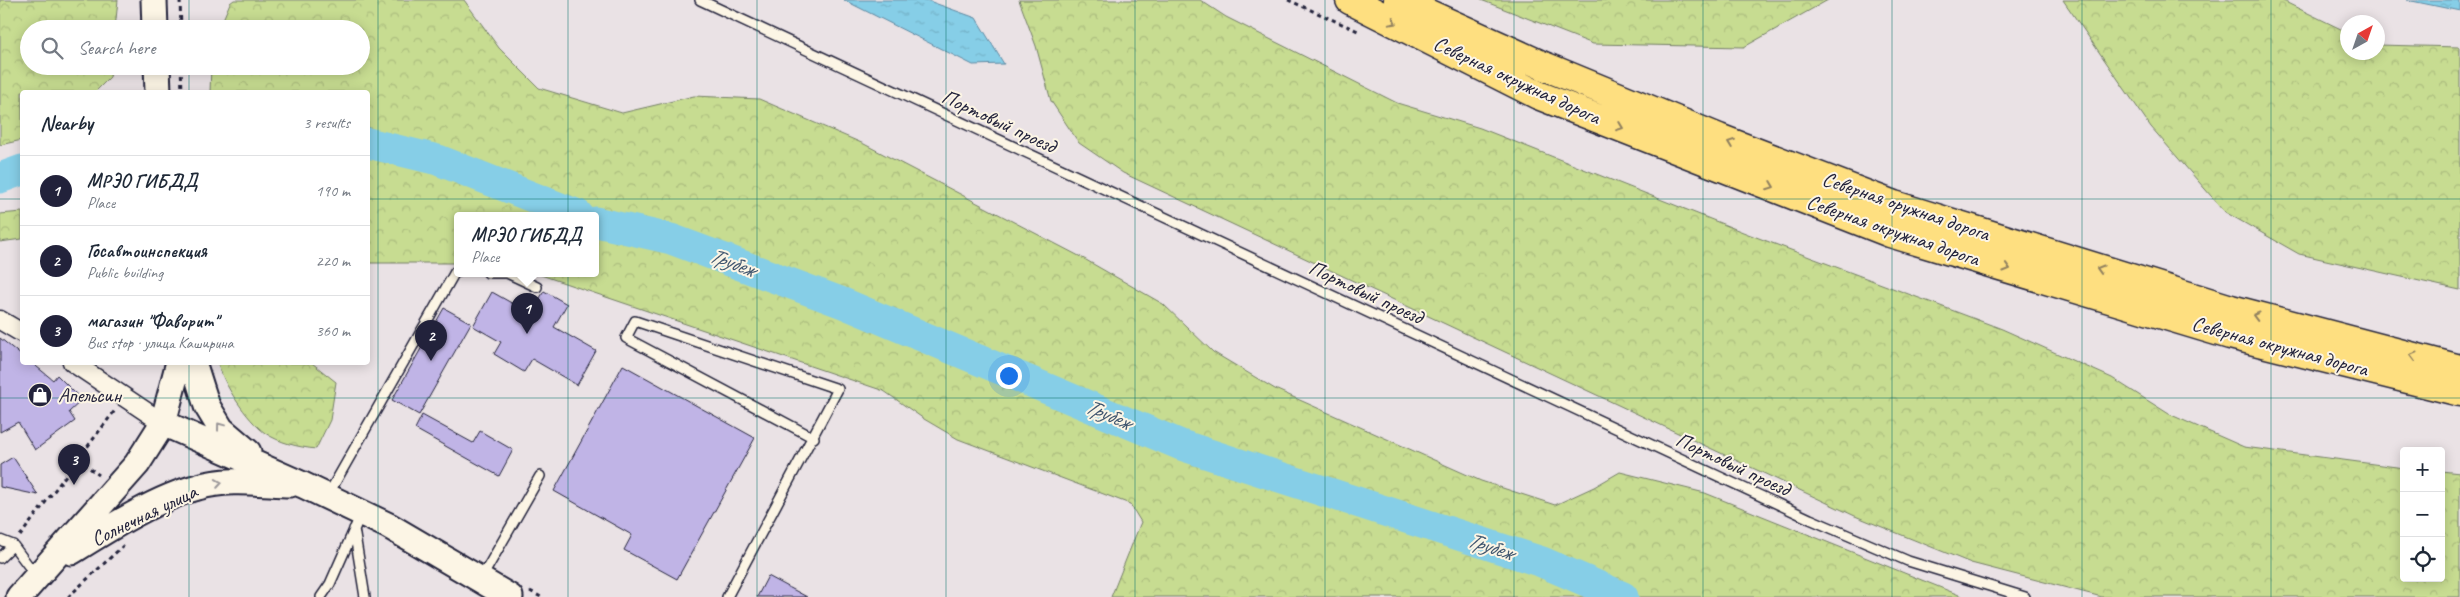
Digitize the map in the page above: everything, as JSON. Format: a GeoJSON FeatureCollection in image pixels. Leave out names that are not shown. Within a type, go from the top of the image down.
{"type":"FeatureCollection","features":[{"type":"Feature","properties":{"kind":"main road"},"geometry":{"type":"LineString","coordinates":[[154,0],[155,20]]}},
{"type":"Feature","properties":{"kind":"main road","name":"Северная окружная дорога"},"geometry":{"type":"LineString","coordinates":[[1350,0],[1538,95],[1890,233],[2230,335],[2460,392]]}},
{"type":"Feature","properties":{"kind":"main road","name":"Северная оружная дорога"},"geometry":{"type":"LineString","coordinates":[[1398,0],[1544,66],[1719,138],[1894,205],[2231,309],[2460,369]]}},
{"type":"Feature","properties":{"kind":"main road"},"geometry":{"type":"LineString","coordinates":[[157,75],[158,90]]}},
{"type":"Feature","properties":{"kind":"main road"},"geometry":{"type":"LineString","coordinates":[[19,597],[138,464],[162,423],[179,365]]}},
{"type":"Feature","properties":{"kind":"main road"},"geometry":{"type":"LineString","coordinates":[[194,365],[207,406],[221,429],[269,470]]}},
{"type":"Feature","properties":{"kind":"main road","name":"Солнечная улица"},"geometry":{"type":"LineString","coordinates":[[162,423],[303,485],[327,497],[358,521],[390,526],[510,597]]}},
{"type":"Feature","properties":{"kind":"main road","name":"Солнечная улица"},"geometry":{"type":"LineString","coordinates":[[43,571],[110,528],[198,487],[229,482],[303,485]]}},
{"type":"Feature","properties":{"kind":"street"},"geometry":{"type":"LineString","coordinates":[[0,320],[20,332]]}},
{"type":"Feature","properties":{"kind":"street"},"geometry":{"type":"LineString","coordinates":[[77,365],[125,396],[162,423]]}},
{"type":"Feature","properties":{"kind":"lane","name":"Портовый проезд"},"geometry":{"type":"LineString","coordinates":[[700,0],[1810,519],[1908,561],[2025,597]]}},
{"type":"Feature","properties":{"kind":"lane"},"geometry":{"type":"LineString","coordinates":[[327,497],[454,274]]}},
{"type":"Feature","properties":{"kind":"lane"},"geometry":{"type":"LineString","coordinates":[[516,277],[537,287]]}},
{"type":"Feature","properties":{"kind":"lane"},"geometry":{"type":"LineString","coordinates":[[727,597],[814,438],[838,389],[635,321],[626,338],[814,438]]}},
{"type":"Feature","properties":{"kind":"lane"},"geometry":{"type":"LineString","coordinates":[[480,579],[540,476]]}},
{"type":"Feature","properties":{"kind":"lane"},"geometry":{"type":"LineString","coordinates":[[321,597],[330,584],[358,521]]}},
{"type":"Feature","properties":{"kind":"lane"},"geometry":{"type":"LineString","coordinates":[[358,521],[366,597]]}},
{"type":"Feature","properties":{"kind":"lane"},"geometry":{"type":"LineString","coordinates":[[0,540],[13,545],[43,571]]}},
{"type":"Feature","properties":{"kind":"lane"},"geometry":{"type":"LineString","coordinates":[[0,558],[13,545]]}},
{"type":"Feature","properties":{"kind":"path"},"geometry":{"type":"LineString","coordinates":[[180,0],[181,20]]}},
{"type":"Feature","properties":{"kind":"path"},"geometry":{"type":"LineString","coordinates":[[181,75],[182,90]]}},
{"type":"Feature","properties":{"kind":"path"},"geometry":{"type":"LineString","coordinates":[[13,545],[125,396]]}},
{"type":"Feature","properties":{"kind":"path"},"geometry":{"type":"LineString","coordinates":[[68,597],[127,543]]}},
{"type":"Feature","properties":{"kind":"green space"},"geometry":{"type":"Polygon","coordinates":[[[0,0],[118,0],[116,20],[20,20],[20,75],[110,75],[97,90],[20,90],[20,140],[0,145],[0,0]]]}},
{"type":"Feature","properties":{"kind":"green space"},"geometry":{"type":"Polygon","coordinates":[[[234,0],[464,0],[499,48],[539,88],[622,113],[694,96],[759,99],[864,144],[1079,256],[1163,304],[1213,352],[1275,389],[1481,481],[1555,505],[1594,487],[1620,472],[1705,493],[1964,597],[1111,597],[1141,522],[1130,504],[958,439],[924,419],[884,391],[547,277],[599,277],[599,212],[454,212],[454,263],[370,263],[370,90],[210,90],[211,75],[370,75],[370,20],[223,20],[230,3],[234,0]]]}},
{"type":"Feature","properties":{"kind":"green space"},"geometry":{"type":"Polygon","coordinates":[[[1019,0],[1200,0],[1226,17],[1397,103],[1480,128],[1748,234],[2002,329],[2112,378],[2169,414],[2244,447],[2400,467],[2400,582],[2445,582],[2445,471],[2460,473],[2460,597],[2102,597],[1971,563],[1855,516],[1123,173],[1079,143],[1051,101],[1036,46],[1019,0]]]}},
{"type":"Feature","properties":{"kind":"green space"},"geometry":{"type":"Polygon","coordinates":[[[1481,0],[1828,0],[1744,47],[1593,44],[1481,0]]]}},
{"type":"Feature","properties":{"kind":"green space"},"geometry":{"type":"Polygon","coordinates":[[[2063,0],[2281,0],[2340,29],[2340,60],[2385,60],[2385,45],[2460,47],[2460,290],[2299,254],[2225,212],[2151,127],[2063,0]]]}},
{"type":"Feature","properties":{"kind":"green space"},"geometry":{"type":"Polygon","coordinates":[[[20,212],[20,239],[0,242],[0,214],[20,212]]]}},
{"type":"Feature","properties":{"kind":"green space"},"geometry":{"type":"Polygon","coordinates":[[[219,365],[315,365],[336,382],[330,420],[316,449],[283,442],[265,433],[244,411],[230,391],[219,365]]]}},
{"type":"Feature","properties":{"kind":"water"},"geometry":{"type":"Polygon","coordinates":[[[844,0],[926,0],[976,18],[1004,64],[973,65],[844,0]]]}},
{"type":"Feature","properties":{"kind":"water"},"geometry":{"type":"Polygon","coordinates":[[[2407,0],[2460,0],[2460,11],[2407,0]]]}},
{"type":"Feature","properties":{"kind":"building"},"geometry":{"type":"Polygon","coordinates":[[[544,291],[567,304],[554,327],[596,351],[577,385],[532,359],[524,372],[494,354],[501,342],[473,326],[492,292],[531,314],[544,291]]]}},
{"type":"Feature","properties":{"kind":"building"},"geometry":{"type":"Polygon","coordinates":[[[444,308],[471,323],[419,415],[392,400],[444,308]]]}},
{"type":"Feature","properties":{"kind":"building","name":"Апельсин"},"geometry":{"type":"Polygon","coordinates":[[[0,338],[20,354],[20,365],[35,365],[53,380],[57,375],[82,400],[69,412],[75,421],[35,450],[18,422],[0,432],[0,338]]]}},
{"type":"Feature","properties":{"kind":"building"},"geometry":{"type":"Polygon","coordinates":[[[623,365],[755,438],[677,579],[624,550],[632,535],[554,491],[623,365]]]}},
{"type":"Feature","properties":{"kind":"building"},"geometry":{"type":"Polygon","coordinates":[[[422,415],[473,443],[480,431],[513,450],[499,476],[415,429],[422,415]]]}},
{"type":"Feature","properties":{"kind":"building"},"geometry":{"type":"Polygon","coordinates":[[[13,457],[38,495],[0,487],[0,465],[13,457]]]}},
{"type":"Feature","properties":{"kind":"building"},"geometry":{"type":"Polygon","coordinates":[[[768,576],[807,597],[757,597],[768,576]]]}},
{"type":"Feature","properties":{"kind":"waterway","name":"Трубеж"},"geometry":{"type":"LineString","coordinates":[[370,143],[438,160],[570,212]]}},
{"type":"Feature","properties":{"kind":"waterway","name":"Трубеж"},"geometry":{"type":"LineString","coordinates":[[0,178],[20,171]]}},
{"type":"Feature","properties":{"kind":"waterway","name":"Трубеж"},"geometry":{"type":"LineString","coordinates":[[599,223],[671,239],[843,303],[1181,445],[1542,562],[1623,597]]}},
{"type":"Feature","properties":{"kind":"place","name":"МРЭО ГИБДД"},"geometry":{"type":"Point","coordinates":[527,334]}},
{"type":"Feature","properties":{"kind":"place","name":"Госавтоинспекция"},"geometry":{"type":"Point","coordinates":[431,361]}},
{"type":"Feature","properties":{"kind":"place","name":"Апельсин"},"geometry":{"type":"Point","coordinates":[40,395]}},
{"type":"Feature","properties":{"kind":"place","name":"магазин \"Фаворит\""},"geometry":{"type":"Point","coordinates":[74,485]}}]}
